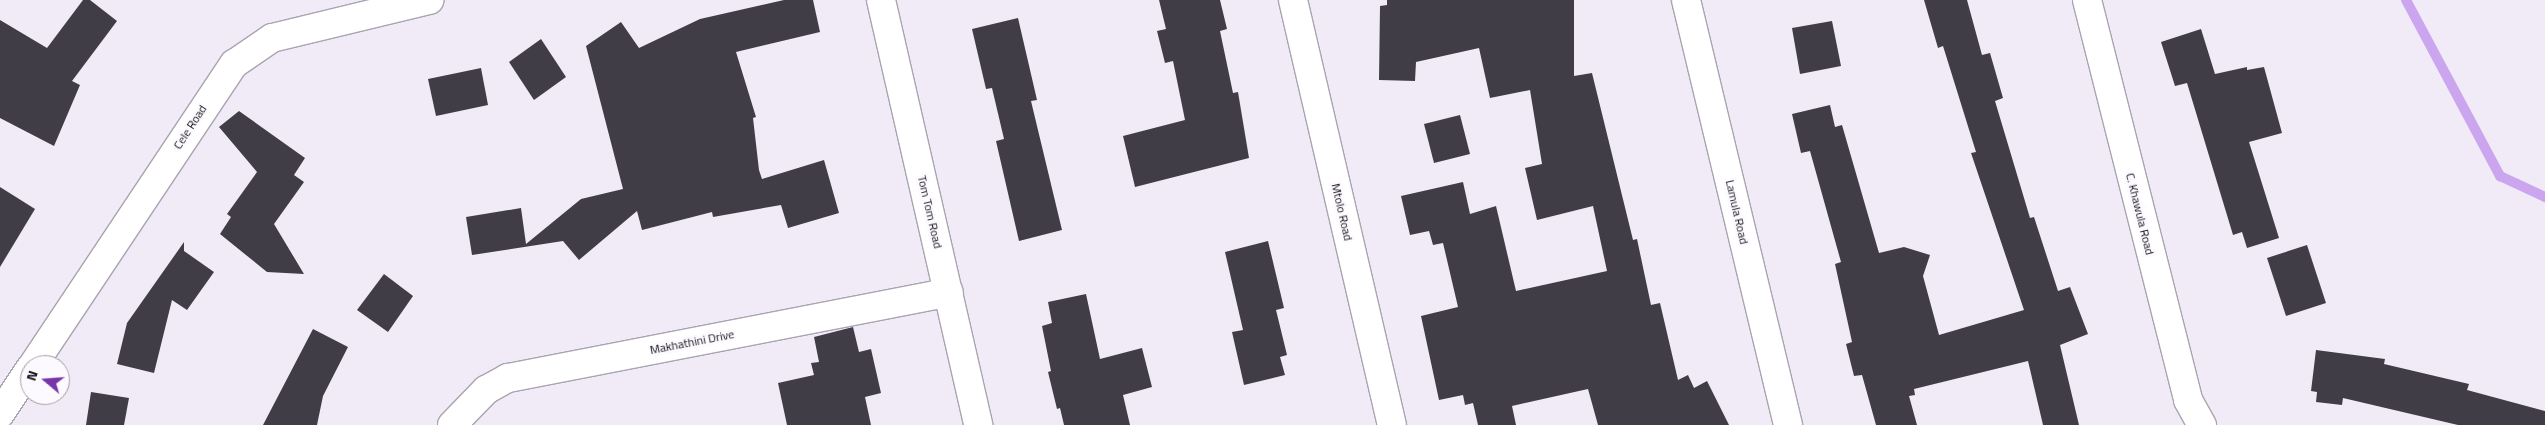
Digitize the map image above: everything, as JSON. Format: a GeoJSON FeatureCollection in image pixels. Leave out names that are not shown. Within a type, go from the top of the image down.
{"type":"FeatureCollection","features":[{"type":"Feature","properties":{"kind":"street","name":"Cele Road"},"geometry":{"type":"LineString","coordinates":[[40,355],[234,64],[272,38],[430,0]]}},
{"type":"Feature","properties":{"kind":"street","name":"Tom Tom Road"},"geometry":{"type":"LineString","coordinates":[[880,0],[949,292],[978,425]]}},
{"type":"Feature","properties":{"kind":"street","name":"Mtolo Road"},"geometry":{"type":"LineString","coordinates":[[1292,0],[1392,425]]}},
{"type":"Feature","properties":{"kind":"street","name":"Lamula Road"},"geometry":{"type":"LineString","coordinates":[[1686,0],[1788,425]]}},
{"type":"Feature","properties":{"kind":"street","name":"C. Khawula Road"},"geometry":{"type":"LineString","coordinates":[[2087,0],[2188,400],[2202,425]]}},
{"type":"Feature","properties":{"kind":"street","name":"Makhathini Drive"},"geometry":{"type":"LineString","coordinates":[[452,425],[486,390],[508,378],[949,292]]}},
{"type":"Feature","properties":{"kind":"street"},"geometry":{"type":"LineString","coordinates":[[0,414],[20,384]]}},
{"type":"Feature","properties":{"kind":"building"},"geometry":{"type":"Polygon","coordinates":[[[83,0],[90,0],[117,21],[72,81],[80,85],[54,146],[0,118],[0,20],[47,48],[83,0]]]}},
{"type":"Feature","properties":{"kind":"building"},"geometry":{"type":"Polygon","coordinates":[[[784,0],[813,0],[820,32],[736,52],[756,117],[753,118],[759,170],[762,179],[824,160],[839,213],[788,228],[781,205],[713,217],[712,212],[642,230],[637,211],[579,260],[563,241],[472,255],[466,217],[521,208],[526,244],[581,199],[623,189],[586,46],[621,22],[639,48],[700,19],[784,0]]]}},
{"type":"Feature","properties":{"kind":"building"},"geometry":{"type":"Polygon","coordinates":[[[1159,0],[1220,0],[1227,29],[1220,31],[1233,93],[1238,92],[1249,158],[1135,187],[1123,136],[1185,120],[1173,61],[1165,63],[1157,31],[1166,29],[1159,0]]]}},
{"type":"Feature","properties":{"kind":"building"},"geometry":{"type":"Polygon","coordinates":[[[1387,0],[1574,0],[1574,76],[1592,73],[1633,240],[1637,239],[1651,305],[1660,303],[1678,380],[1688,375],[1694,388],[1707,381],[1729,425],[1598,425],[1588,389],[1512,406],[1516,425],[1478,425],[1473,403],[1465,405],[1463,395],[1439,400],[1421,316],[1458,307],[1443,243],[1433,245],[1429,231],[1410,235],[1401,196],[1463,182],[1470,214],[1496,206],[1516,291],[1607,271],[1593,206],[1537,220],[1525,168],[1542,164],[1530,90],[1490,98],[1479,48],[1416,62],[1415,81],[1379,80],[1380,6],[1387,5],[1387,0]]]}},
{"type":"Feature","properties":{"kind":"building"},"geometry":{"type":"Polygon","coordinates":[[[1924,0],[1967,0],[1982,55],[1990,53],[2003,98],[1995,101],[2030,218],[2034,217],[2058,291],[2070,287],[2088,334],[2060,345],[2079,425],[2043,425],[2028,361],[1914,389],[1915,395],[1909,396],[1917,425],[1876,425],[1862,375],[1854,376],[1846,344],[1852,342],[1835,264],[1841,262],[1810,151],[1801,153],[1792,114],[1830,105],[1835,127],[1842,125],[1879,253],[1904,247],[1930,255],[1923,276],[1939,335],[2024,310],[1971,153],[1976,152],[1943,46],[1938,48],[1924,0]]]}},
{"type":"Feature","properties":{"kind":"building"},"geometry":{"type":"Polygon","coordinates":[[[1018,18],[1037,100],[1031,101],[1062,230],[1019,241],[996,141],[1004,139],[992,88],[986,89],[972,29],[1018,18]]]}},
{"type":"Feature","properties":{"kind":"building"},"geometry":{"type":"Polygon","coordinates":[[[1832,21],[1841,66],[1800,74],[1792,28],[1832,21]]]}},
{"type":"Feature","properties":{"kind":"building"},"geometry":{"type":"Polygon","coordinates":[[[2201,29],[2215,74],[2247,67],[2247,70],[2264,67],[2282,133],[2249,142],[2279,238],[2247,248],[2242,232],[2233,235],[2187,83],[2175,86],[2161,42],[2201,29]]]}},
{"type":"Feature","properties":{"kind":"building"},"geometry":{"type":"Polygon","coordinates":[[[541,39],[566,77],[534,100],[509,62],[541,39]]]}},
{"type":"Feature","properties":{"kind":"building"},"geometry":{"type":"Polygon","coordinates":[[[481,68],[488,105],[436,116],[428,79],[481,68]]]}},
{"type":"Feature","properties":{"kind":"building"},"geometry":{"type":"Polygon","coordinates":[[[239,111],[305,158],[294,175],[304,182],[274,224],[304,274],[267,272],[220,234],[231,217],[227,214],[257,172],[219,127],[239,111]]]}},
{"type":"Feature","properties":{"kind":"building"},"geometry":{"type":"Polygon","coordinates":[[[1460,115],[1470,154],[1434,163],[1424,124],[1460,115]]]}},
{"type":"Feature","properties":{"kind":"building"},"geometry":{"type":"Polygon","coordinates":[[[0,187],[35,209],[0,267],[0,187]]]}},
{"type":"Feature","properties":{"kind":"building"},"geometry":{"type":"Polygon","coordinates":[[[1268,241],[1284,308],[1276,310],[1287,355],[1280,357],[1285,375],[1244,385],[1232,332],[1243,330],[1225,252],[1268,241]]]}},
{"type":"Feature","properties":{"kind":"building"},"geometry":{"type":"Polygon","coordinates":[[[184,242],[184,251],[214,272],[187,310],[172,300],[154,373],[117,364],[127,323],[184,242]]]}},
{"type":"Feature","properties":{"kind":"building"},"geometry":{"type":"Polygon","coordinates":[[[2307,245],[2326,303],[2286,316],[2267,258],[2307,245]]]}},
{"type":"Feature","properties":{"kind":"building"},"geometry":{"type":"Polygon","coordinates":[[[384,274],[413,296],[388,332],[357,310],[384,274]]]}},
{"type":"Feature","properties":{"kind":"building"},"geometry":{"type":"Polygon","coordinates":[[[1086,294],[1100,359],[1142,348],[1152,387],[1123,395],[1130,425],[1064,425],[1060,408],[1057,409],[1048,372],[1051,371],[1042,326],[1052,323],[1048,302],[1086,294]]]}},
{"type":"Feature","properties":{"kind":"building"},"geometry":{"type":"Polygon","coordinates":[[[853,327],[859,352],[871,349],[881,393],[865,397],[871,425],[787,425],[778,383],[814,375],[811,363],[819,362],[814,337],[853,327]]]}},
{"type":"Feature","properties":{"kind":"building"},"geometry":{"type":"Polygon","coordinates":[[[313,329],[348,347],[323,396],[317,425],[263,425],[313,329]]]}},
{"type":"Feature","properties":{"kind":"building"},"geometry":{"type":"Polygon","coordinates":[[[2316,350],[2385,359],[2384,364],[2469,384],[2467,390],[2545,411],[2545,425],[2458,425],[2343,398],[2342,405],[2316,402],[2317,392],[2311,391],[2316,350]]]}},
{"type":"Feature","properties":{"kind":"building"},"geometry":{"type":"Polygon","coordinates":[[[91,392],[129,398],[124,425],[86,425],[91,392]]]}},
{"type":"Feature","properties":{"kind":"waterway"},"geometry":{"type":"LineString","coordinates":[[2406,0],[2500,176],[2545,197]]}}]}
